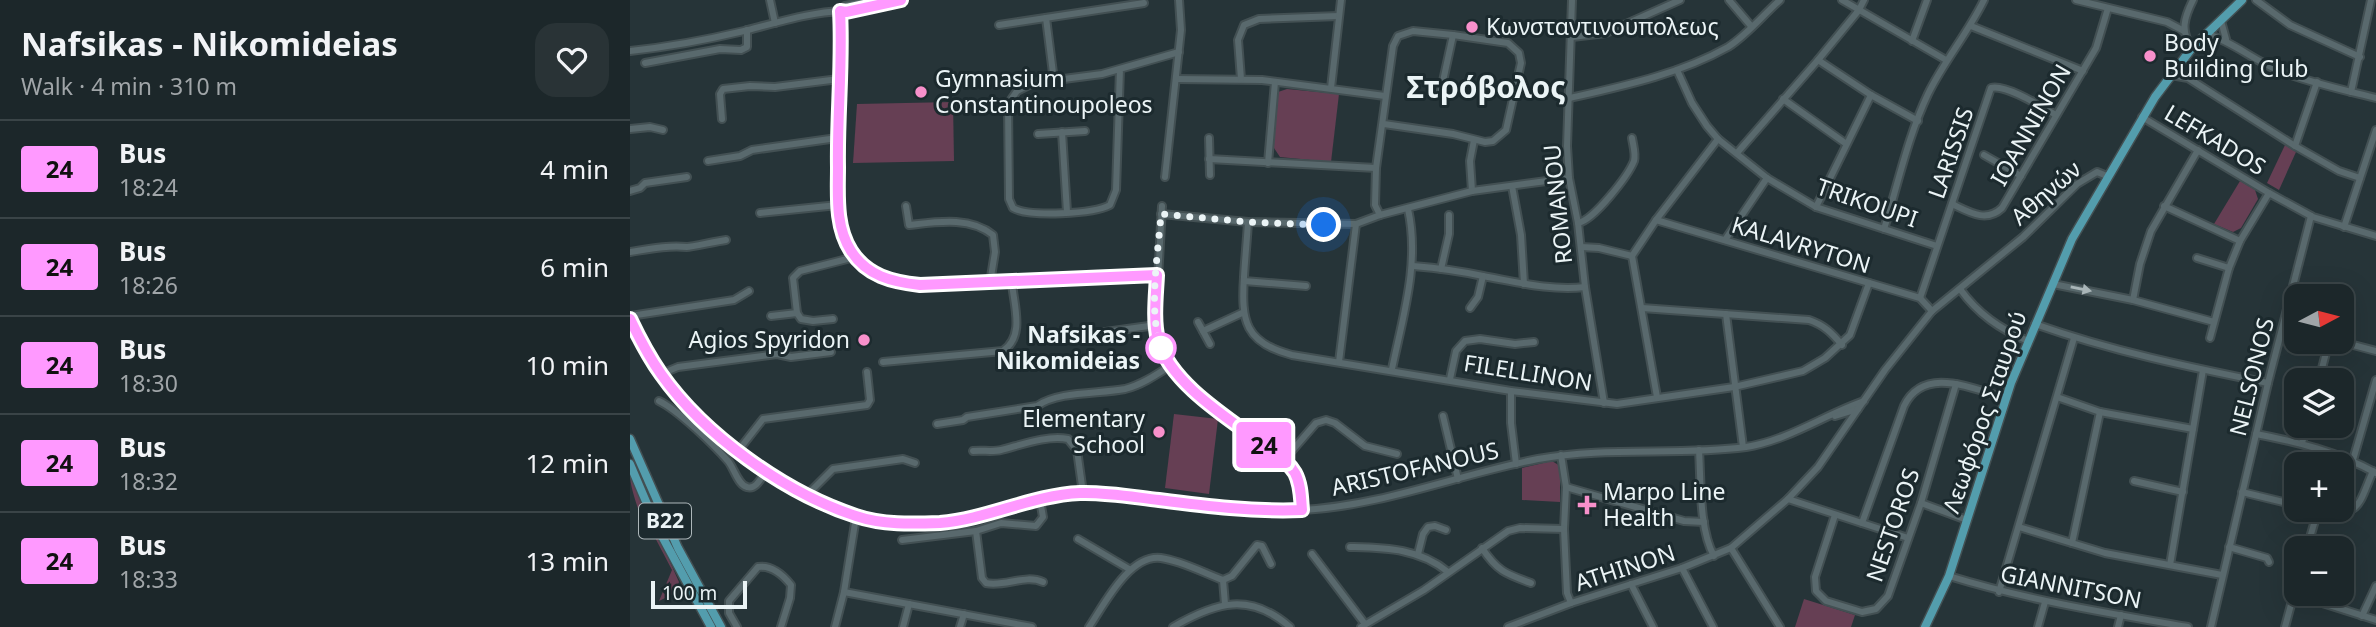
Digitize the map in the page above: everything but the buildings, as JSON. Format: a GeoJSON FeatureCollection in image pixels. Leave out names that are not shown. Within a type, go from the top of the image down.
{"type":"FeatureCollection","features":[{"type":"Feature","properties":{"kind":"main road","name":"Αθηνών"},"geometry":{"type":"LineString","coordinates":[[2108,176],[2142,117],[2171,75],[2192,48],[2242,0]]}},
{"type":"Feature","properties":{"kind":"main road","name":"Λεωφόρος Σταυρού"},"geometry":{"type":"LineString","coordinates":[[1925,627],[1949,576],[2006,398],[2028,341],[2072,239],[2108,176]]}},
{"type":"Feature","properties":{"kind":"main road","name":"B22"},"geometry":{"type":"LineString","coordinates":[[630,439],[677,548],[721,627]]}},
{"type":"Feature","properties":{"kind":"main road","name":"B22"},"geometry":{"type":"LineString","coordinates":[[630,464],[656,525],[710,627]]}},
{"type":"Feature","properties":{"kind":"street"},"geometry":{"type":"LineString","coordinates":[[770,0],[775,23]]}},
{"type":"Feature","properties":{"kind":"street"},"geometry":{"type":"LineString","coordinates":[[873,0],[845,6],[840,11],[838,205],[844,237],[855,257],[877,276],[898,283],[920,285],[1157,275]]}},
{"type":"Feature","properties":{"kind":"street"},"geometry":{"type":"LineString","coordinates":[[630,51],[692,42],[775,23],[901,0]]}},
{"type":"Feature","properties":{"kind":"street"},"geometry":{"type":"LineString","coordinates":[[1165,177],[1181,30],[1179,0]]}},
{"type":"Feature","properties":{"kind":"street"},"geometry":{"type":"LineString","coordinates":[[1331,88],[1341,0]]}},
{"type":"Feature","properties":{"kind":"street","name":"ROMANOU"},"geometry":{"type":"LineString","coordinates":[[1572,0],[1567,146],[1569,178],[1604,403]]}},
{"type":"Feature","properties":{"kind":"street"},"geometry":{"type":"LineString","coordinates":[[1572,37],[1606,33],[1680,0]]}},
{"type":"Feature","properties":{"kind":"street"},"geometry":{"type":"LineString","coordinates":[[1729,0],[1751,26]]}},
{"type":"Feature","properties":{"kind":"street"},"geometry":{"type":"LineString","coordinates":[[1570,98],[1676,70],[1728,46],[1780,0]]}},
{"type":"Feature","properties":{"kind":"street"},"geometry":{"type":"LineString","coordinates":[[1842,0],[1947,60]]}},
{"type":"Feature","properties":{"kind":"street"},"geometry":{"type":"LineString","coordinates":[[1737,153],[1818,60],[1859,10],[1864,0]]}},
{"type":"Feature","properties":{"kind":"street"},"geometry":{"type":"LineString","coordinates":[[1912,41],[1927,0]]}},
{"type":"Feature","properties":{"kind":"street"},"geometry":{"type":"LineString","coordinates":[[1884,229],[1927,97],[1984,0]]}},
{"type":"Feature","properties":{"kind":"street"},"geometry":{"type":"LineString","coordinates":[[2076,0],[2168,22],[2183,31],[2192,48]]}},
{"type":"Feature","properties":{"kind":"street"},"geometry":{"type":"LineString","coordinates":[[2183,31],[2193,0]]}},
{"type":"Feature","properties":{"kind":"street"},"geometry":{"type":"LineString","coordinates":[[2256,0],[2290,25],[2360,57]]}},
{"type":"Feature","properties":{"kind":"street"},"geometry":{"type":"LineString","coordinates":[[2351,92],[2371,0]]}},
{"type":"Feature","properties":{"kind":"street"},"geometry":{"type":"LineString","coordinates":[[999,25],[1144,3]]}},
{"type":"Feature","properties":{"kind":"street","name":"IOANNINON"},"geometry":{"type":"LineString","coordinates":[[1952,204],[1980,216],[1991,216],[2002,208],[2101,39],[2108,8]]}},
{"type":"Feature","properties":{"kind":"street"},"geometry":{"type":"LineString","coordinates":[[1241,79],[1238,40],[1244,25],[1259,19],[1339,16]]}},
{"type":"Feature","properties":{"kind":"street"},"geometry":{"type":"LineString","coordinates":[[1046,18],[1054,81]]}},
{"type":"Feature","properties":{"kind":"street"},"geometry":{"type":"LineString","coordinates":[[2168,22],[2185,18]]}},
{"type":"Feature","properties":{"kind":"street"},"geometry":{"type":"LineString","coordinates":[[2221,21],[2227,39]]}},
{"type":"Feature","properties":{"kind":"street"},"geometry":{"type":"LineString","coordinates":[[1971,26],[2082,71]]}},
{"type":"Feature","properties":{"kind":"street"},"geometry":{"type":"LineString","coordinates":[[645,63],[720,49],[741,51],[747,47],[747,30]]}},
{"type":"Feature","properties":{"kind":"street"},"geometry":{"type":"LineString","coordinates":[[1380,215],[1375,205],[1376,168],[1393,46],[1402,33],[1413,31],[1508,43],[1515,47],[1521,58],[1503,134],[1493,141],[1384,124]]}},
{"type":"Feature","properties":{"kind":"street"},"geometry":{"type":"LineString","coordinates":[[2207,34],[2227,39],[2260,62],[2280,71],[2376,98]]}},
{"type":"Feature","properties":{"kind":"street"},"geometry":{"type":"LineString","coordinates":[[1440,95],[1453,35]]}},
{"type":"Feature","properties":{"kind":"street"},"geometry":{"type":"LineString","coordinates":[[1120,69],[1116,190],[1110,205],[1102,209],[1067,212],[1024,212],[1013,208],[1009,199],[1008,104],[1012,97],[1024,86],[1120,69],[1179,52]]}},
{"type":"Feature","properties":{"kind":"street"},"geometry":{"type":"LineString","coordinates":[[1818,60],[1917,121]]}},
{"type":"Feature","properties":{"kind":"street"},"geometry":{"type":"LineString","coordinates":[[2182,61],[2188,78]]}},
{"type":"Feature","properties":{"kind":"street","name":"TRIKOUPI"},"geometry":{"type":"LineString","coordinates":[[1676,70],[1692,103],[1718,139],[1767,178],[1816,207],[1937,246]]}},
{"type":"Feature","properties":{"kind":"street"},"geometry":{"type":"LineString","coordinates":[[2171,75],[2188,78],[2295,146],[2339,171],[2360,178]]}},
{"type":"Feature","properties":{"kind":"street"},"geometry":{"type":"LineString","coordinates":[[722,119],[720,94],[726,88],[775,88],[839,79]]}},
{"type":"Feature","properties":{"kind":"street"},"geometry":{"type":"LineString","coordinates":[[1176,79],[1241,79],[1385,96]]}},
{"type":"Feature","properties":{"kind":"street"},"geometry":{"type":"LineString","coordinates":[[1268,163],[1275,82]]}},
{"type":"Feature","properties":{"kind":"street"},"geometry":{"type":"LineString","coordinates":[[2295,146],[2317,82]]}},
{"type":"Feature","properties":{"kind":"street","name":"LARISSIS"},"geometry":{"type":"LineString","coordinates":[[1920,298],[1991,88],[1996,86],[2006,89],[2056,115]]}},
{"type":"Feature","properties":{"kind":"street"},"geometry":{"type":"LineString","coordinates":[[1816,207],[1845,143],[1871,95]]}},
{"type":"Feature","properties":{"kind":"street"},"geometry":{"type":"LineString","coordinates":[[1783,99],[1845,143]]}},
{"type":"Feature","properties":{"kind":"street","name":"LEFKADOS"},"geometry":{"type":"LineString","coordinates":[[2142,117],[2311,216],[2376,236]]}},
{"type":"Feature","properties":{"kind":"street"},"geometry":{"type":"LineString","coordinates":[[630,129],[650,127],[663,130]]}},
{"type":"Feature","properties":{"kind":"street"},"geometry":{"type":"LineString","coordinates":[[2344,227],[2376,130]]}},
{"type":"Feature","properties":{"kind":"street"},"geometry":{"type":"LineString","coordinates":[[1038,134],[1085,131]]}},
{"type":"Feature","properties":{"kind":"street"},"geometry":{"type":"LineString","coordinates":[[1062,132],[1067,212]]}},
{"type":"Feature","properties":{"kind":"street"},"geometry":{"type":"LineString","coordinates":[[708,160],[740,156],[752,150],[837,138]]}},
{"type":"Feature","properties":{"kind":"street"},"geometry":{"type":"LineString","coordinates":[[1209,138],[1210,175]]}},
{"type":"Feature","properties":{"kind":"street"},"geometry":{"type":"LineString","coordinates":[[1578,223],[1591,218],[1629,169],[1635,158],[1632,138]]}},
{"type":"Feature","properties":{"kind":"street"},"geometry":{"type":"LineString","coordinates":[[1657,397],[1632,256],[1718,139]]}},
{"type":"Feature","properties":{"kind":"street"},"geometry":{"type":"LineString","coordinates":[[1472,191],[1470,161],[1474,140]]}},
{"type":"Feature","properties":{"kind":"street"},"geometry":{"type":"LineString","coordinates":[[2133,300],[2140,264],[2151,231],[2199,150]]}},
{"type":"Feature","properties":{"kind":"street"},"geometry":{"type":"LineString","coordinates":[[1984,155],[2021,176]]}},
{"type":"Feature","properties":{"kind":"street"},"geometry":{"type":"LineString","coordinates":[[1209,159],[1376,168]]}},
{"type":"Feature","properties":{"kind":"street","name":"Αθηνών"},"geometry":{"type":"LineString","coordinates":[[1859,408],[1892,360],[1932,311],[2023,237],[2077,184],[2097,172],[2108,176]]}},
{"type":"Feature","properties":{"kind":"street"},"geometry":{"type":"LineString","coordinates":[[630,191],[645,183],[687,177]]}},
{"type":"Feature","properties":{"kind":"street"},"geometry":{"type":"LineString","coordinates":[[1161,214],[1248,222],[1356,224],[1472,191],[1569,178]]}},
{"type":"Feature","properties":{"kind":"street"},"geometry":{"type":"LineString","coordinates":[[1725,240],[1767,178]]}},
{"type":"Feature","properties":{"kind":"street"},"geometry":{"type":"LineString","coordinates":[[1513,186],[1521,235],[1524,284]]}},
{"type":"Feature","properties":{"kind":"street"},"geometry":{"type":"LineString","coordinates":[[2210,338],[2229,268],[2240,241],[2269,193]]}},
{"type":"Feature","properties":{"kind":"street"},"geometry":{"type":"LineString","coordinates":[[760,213],[838,205]]}},
{"type":"Feature","properties":{"kind":"street"},"geometry":{"type":"LineString","coordinates":[[906,206],[909,225],[950,221],[979,227],[993,235],[995,252],[990,284]]}},
{"type":"Feature","properties":{"kind":"street"},"geometry":{"type":"LineString","coordinates":[[1162,206],[1156,325],[1159,341],[1170,366],[1181,379],[1284,460],[1295,473],[1302,510]]}},
{"type":"Feature","properties":{"kind":"street"},"geometry":{"type":"LineString","coordinates":[[2164,206],[2240,241]]}},
{"type":"Feature","properties":{"kind":"street"},"geometry":{"type":"LineString","coordinates":[[1392,369],[1413,266],[1413,237],[1408,209]]}},
{"type":"Feature","properties":{"kind":"street"},"geometry":{"type":"LineString","coordinates":[[1441,269],[1449,234],[1449,215]]}},
{"type":"Feature","properties":{"kind":"street","name":"NELSONOS"},"geometry":{"type":"LineString","coordinates":[[2211,627],[2268,383],[2311,216]]}},
{"type":"Feature","properties":{"kind":"street","name":"KALAVRYTON"},"geometry":{"type":"LineString","coordinates":[[1656,220],[1920,298]]}},
{"type":"Feature","properties":{"kind":"street"},"geometry":{"type":"LineString","coordinates":[[1203,331],[1242,313],[1248,222]]}},
{"type":"Feature","properties":{"kind":"street"},"geometry":{"type":"LineString","coordinates":[[1339,362],[1356,224]]}},
{"type":"Feature","properties":{"kind":"street"},"geometry":{"type":"LineString","coordinates":[[630,252],[674,245],[689,247],[726,240]]}},
{"type":"Feature","properties":{"kind":"street"},"geometry":{"type":"LineString","coordinates":[[1581,247],[1599,248],[1632,256]]}},
{"type":"Feature","properties":{"kind":"street"},"geometry":{"type":"LineString","coordinates":[[833,318],[806,321],[801,319],[797,313],[792,283],[794,274],[855,257]]}},
{"type":"Feature","properties":{"kind":"street"},"geometry":{"type":"LineString","coordinates":[[2197,258],[2229,268]]}},
{"type":"Feature","properties":{"kind":"street"},"geometry":{"type":"LineString","coordinates":[[1413,266],[1524,284],[1568,289],[1585,287]]}},
{"type":"Feature","properties":{"kind":"street"},"geometry":{"type":"LineString","coordinates":[[1470,308],[1478,297],[1483,276]]}},
{"type":"Feature","properties":{"kind":"street"},"geometry":{"type":"LineString","coordinates":[[1244,281],[1306,286]]}},
{"type":"Feature","properties":{"kind":"street"},"geometry":{"type":"LineString","coordinates":[[883,362],[1003,351],[1011,346],[1017,334],[1012,283]]}},
{"type":"Feature","properties":{"kind":"street","name":"FILELLINON"},"geometry":{"type":"LineString","coordinates":[[1242,313],[1251,332],[1261,343],[1292,355],[1392,369],[1511,391],[1617,404],[1734,387],[1803,371],[1842,345],[1850,335],[1869,284]]}},
{"type":"Feature","properties":{"kind":"street"},"geometry":{"type":"LineString","coordinates":[[2053,284],[2133,300],[2214,322]]}},
{"type":"Feature","properties":{"kind":"street"},"geometry":{"type":"LineString","coordinates":[[1960,289],[1989,321],[2028,341]]}},
{"type":"Feature","properties":{"kind":"street"},"geometry":{"type":"LineString","coordinates":[[630,317],[734,300],[748,291]]}},
{"type":"Feature","properties":{"kind":"street"},"geometry":{"type":"LineString","coordinates":[[1920,298],[1932,311]]}},
{"type":"Feature","properties":{"kind":"street"},"geometry":{"type":"LineString","coordinates":[[1642,308],[1809,320],[1831,332],[1842,345]]}},
{"type":"Feature","properties":{"kind":"street"},"geometry":{"type":"LineString","coordinates":[[771,316],[797,313]]}},
{"type":"Feature","properties":{"kind":"street"},"geometry":{"type":"LineString","coordinates":[[1726,314],[1744,447]]}},
{"type":"Feature","properties":{"kind":"street","name":"ARISTOFANOUS"},"geometry":{"type":"LineString","coordinates":[[630,317],[661,374],[694,413],[738,451],[807,495],[856,517],[894,524],[943,522],[977,517],[1040,500],[1083,493],[1206,506],[1302,510],[1343,507],[1561,455],[1744,447],[1775,440],[1864,401]]}},
{"type":"Feature","properties":{"kind":"street"},"geometry":{"type":"LineString","coordinates":[[1198,322],[1210,344]]}},
{"type":"Feature","properties":{"kind":"street"},"geometry":{"type":"LineString","coordinates":[[2035,324],[2124,353],[2268,383]]}},
{"type":"Feature","properties":{"kind":"street"},"geometry":{"type":"LineString","coordinates":[[1063,335],[1070,333],[1077,336],[1156,325]]}},
{"type":"Feature","properties":{"kind":"street"},"geometry":{"type":"LineString","coordinates":[[1999,592],[2074,338]]}},
{"type":"Feature","properties":{"kind":"street"},"geometry":{"type":"LineString","coordinates":[[1450,379],[1456,351],[1465,341],[1480,339],[1515,344],[1534,342]]}},
{"type":"Feature","properties":{"kind":"street"},"geometry":{"type":"LineString","coordinates":[[2354,346],[2376,351]]}},
{"type":"Feature","properties":{"kind":"street"},"geometry":{"type":"LineString","coordinates":[[661,374],[678,368],[777,354],[791,357],[831,352]]}},
{"type":"Feature","properties":{"kind":"street"},"geometry":{"type":"LineString","coordinates":[[937,424],[1037,407],[1053,399],[1133,387],[1170,366]]}},
{"type":"Feature","properties":{"kind":"street"},"geometry":{"type":"LineString","coordinates":[[2170,565],[2203,370]]}},
{"type":"Feature","properties":{"kind":"street"},"geometry":{"type":"LineString","coordinates":[[738,451],[763,419],[867,405],[870,400],[866,372]]}},
{"type":"Feature","properties":{"kind":"street"},"geometry":{"type":"LineString","coordinates":[[2354,457],[2376,380]]}},
{"type":"Feature","properties":{"kind":"street"},"geometry":{"type":"LineString","coordinates":[[1862,523],[1908,398],[1924,385],[1943,381],[2006,398]]}},
{"type":"Feature","properties":{"kind":"street","name":"NESTOROS"},"geometry":{"type":"LineString","coordinates":[[1835,515],[1816,569],[1816,591],[1826,601],[1861,612],[1876,609],[1888,596],[1921,503],[1956,384]]}},
{"type":"Feature","properties":{"kind":"street"},"geometry":{"type":"LineString","coordinates":[[1511,391],[1511,423],[1516,464]]}},
{"type":"Feature","properties":{"kind":"street"},"geometry":{"type":"LineString","coordinates":[[2057,397],[2100,412],[2193,429]]}},
{"type":"Feature","properties":{"kind":"street"},"geometry":{"type":"LineString","coordinates":[[659,401],[671,408],[725,458],[745,487],[755,486],[766,471]]}},
{"type":"Feature","properties":{"kind":"street","name":"ARISTOFANOUS"},"geometry":{"type":"LineString","coordinates":[[1826,418],[1859,408]]}},
{"type":"Feature","properties":{"kind":"street","name":"ATHINON"},"geometry":{"type":"LineString","coordinates":[[1508,627],[1572,603],[1682,568],[1731,548],[1788,499],[1818,467],[1859,408]]}},
{"type":"Feature","properties":{"kind":"street"},"geometry":{"type":"LineString","coordinates":[[2073,543],[2100,412]]}},
{"type":"Feature","properties":{"kind":"street"},"geometry":{"type":"LineString","coordinates":[[2367,412],[2376,415]]}},
{"type":"Feature","properties":{"kind":"street"},"geometry":{"type":"LineString","coordinates":[[1443,416],[1458,479]]}},
{"type":"Feature","properties":{"kind":"street"},"geometry":{"type":"LineString","coordinates":[[1284,460],[1316,423],[1326,420],[1335,423],[1364,446],[1397,454]]}},
{"type":"Feature","properties":{"kind":"street"},"geometry":{"type":"LineString","coordinates":[[2256,434],[2302,443],[2329,452]]}},
{"type":"Feature","properties":{"kind":"street"},"geometry":{"type":"LineString","coordinates":[[2302,443],[2303,438]]}},
{"type":"Feature","properties":{"kind":"street"},"geometry":{"type":"LineString","coordinates":[[973,452],[990,449],[998,451],[1012,446],[1068,439],[1077,450],[1083,493]]}},
{"type":"Feature","properties":{"kind":"street"},"geometry":{"type":"LineString","coordinates":[[1699,450],[1704,522],[1708,544],[1714,556]]}},
{"type":"Feature","properties":{"kind":"street"},"geometry":{"type":"LineString","coordinates":[[1561,455],[1566,487],[1564,529],[1567,593],[1572,603]]}},
{"type":"Feature","properties":{"kind":"street"},"geometry":{"type":"LineString","coordinates":[[807,495],[833,469],[903,459],[915,463]]}},
{"type":"Feature","properties":{"kind":"street"},"geometry":{"type":"LineString","coordinates":[[2354,461],[2374,472],[2354,509]]}},
{"type":"Feature","properties":{"kind":"street"},"geometry":{"type":"LineString","coordinates":[[2134,481],[2183,492]]}},
{"type":"Feature","properties":{"kind":"street"},"geometry":{"type":"LineString","coordinates":[[1566,487],[1684,521],[1704,522]]}},
{"type":"Feature","properties":{"kind":"street"},"geometry":{"type":"LineString","coordinates":[[2242,492],[2284,502]]}},
{"type":"Feature","properties":{"kind":"street"},"geometry":{"type":"LineString","coordinates":[[1788,499],[1908,538]]}},
{"type":"Feature","properties":{"kind":"street"},"geometry":{"type":"LineString","coordinates":[[902,540],[976,531],[1009,522],[1036,526],[1043,517],[1040,500]]}},
{"type":"Feature","properties":{"kind":"street"},"geometry":{"type":"LineString","coordinates":[[1921,503],[1967,520]]}},
{"type":"Feature","properties":{"kind":"street"},"geometry":{"type":"LineString","coordinates":[[835,627],[844,592],[856,517]]}},
{"type":"Feature","properties":{"kind":"street"},"geometry":{"type":"LineString","coordinates":[[1418,554],[1423,534],[1428,527],[1435,526],[1446,530]]}},
{"type":"Feature","properties":{"kind":"street"},"geometry":{"type":"LineString","coordinates":[[2019,527],[2105,553],[2222,575]]}},
{"type":"Feature","properties":{"kind":"street"},"geometry":{"type":"LineString","coordinates":[[1312,554],[1363,625],[1424,590],[1500,535],[1515,529],[1564,529]]}},
{"type":"Feature","properties":{"kind":"street"},"geometry":{"type":"LineString","coordinates":[[976,531],[982,578],[989,584],[1031,579],[1043,582]]}},
{"type":"Feature","properties":{"kind":"street"},"geometry":{"type":"LineString","coordinates":[[1078,539],[1129,569]]}},
{"type":"Feature","properties":{"kind":"street"},"geometry":{"type":"LineString","coordinates":[[1088,627],[1129,569],[1149,559],[1162,558],[1223,580],[1232,576],[1257,545],[1262,546],[1272,564]]}},
{"type":"Feature","properties":{"kind":"street"},"geometry":{"type":"LineString","coordinates":[[1350,547],[1402,550],[1418,554],[1448,572]]}},
{"type":"Feature","properties":{"kind":"street"},"geometry":{"type":"LineString","coordinates":[[1482,548],[1502,572],[1531,583]]}},
{"type":"Feature","properties":{"kind":"street"},"geometry":{"type":"LineString","coordinates":[[1731,548],[1780,627]]}},
{"type":"Feature","properties":{"kind":"street"},"geometry":{"type":"LineString","coordinates":[[2229,548],[2267,558],[2269,562]]}},
{"type":"Feature","properties":{"kind":"street"},"geometry":{"type":"LineString","coordinates":[[737,627],[728,607],[732,596],[758,567],[767,566],[791,585],[781,627]]}},
{"type":"Feature","properties":{"kind":"street"},"geometry":{"type":"LineString","coordinates":[[1682,568],[1713,627]]}},
{"type":"Feature","properties":{"kind":"street","name":"GIANNITSON"},"geometry":{"type":"LineString","coordinates":[[1949,576],[1999,592],[2045,602],[2188,627]]}},
{"type":"Feature","properties":{"kind":"street"},"geometry":{"type":"LineString","coordinates":[[1223,580],[1225,604]]}},
{"type":"Feature","properties":{"kind":"street"},"geometry":{"type":"LineString","coordinates":[[1631,584],[1651,626]]}},
{"type":"Feature","properties":{"kind":"street"},"geometry":{"type":"LineString","coordinates":[[2362,615],[2376,586]]}},
{"type":"Feature","properties":{"kind":"street"},"geometry":{"type":"LineString","coordinates":[[844,592],[909,604],[962,620],[1032,627]]}},
{"type":"Feature","properties":{"kind":"street"},"geometry":{"type":"LineString","coordinates":[[2038,627],[2045,602]]}},
{"type":"Feature","properties":{"kind":"street"},"geometry":{"type":"LineString","coordinates":[[903,627],[909,604]]}},
{"type":"Feature","properties":{"kind":"street"},"geometry":{"type":"LineString","coordinates":[[1173,627],[1225,604],[1259,607],[1273,613],[1285,625]]}},
{"type":"Feature","properties":{"kind":"street"},"geometry":{"type":"LineString","coordinates":[[2286,627],[2291,606]]}},
{"type":"Feature","properties":{"kind":"street"},"geometry":{"type":"LineString","coordinates":[[2338,606],[2376,620]]}},
{"type":"Feature","properties":{"kind":"street"},"geometry":{"type":"LineString","coordinates":[[2118,627],[2121,615]]}},
{"type":"Feature","properties":{"kind":"street"},"geometry":{"type":"LineString","coordinates":[[1189,618],[1193,627]]}},
{"type":"Feature","properties":{"kind":"shaded area"},"geometry":{"type":"Polygon","coordinates":[[[1287,89],[1339,94],[1331,162],[1280,157],[1272,145],[1278,92],[1287,89]]]}},
{"type":"Feature","properties":{"kind":"shaded area"},"geometry":{"type":"Polygon","coordinates":[[[953,102],[954,161],[853,163],[857,104],[953,102]]]}},
{"type":"Feature","properties":{"kind":"shaded area"},"geometry":{"type":"Polygon","coordinates":[[[2285,145],[2296,152],[2279,190],[2267,183],[2285,145]]]}},
{"type":"Feature","properties":{"kind":"shaded area"},"geometry":{"type":"Polygon","coordinates":[[[2240,181],[2255,190],[2258,199],[2241,228],[2233,232],[2214,224],[2240,181]]]}},
{"type":"Feature","properties":{"kind":"shaded area"},"geometry":{"type":"Polygon","coordinates":[[[1174,414],[1218,419],[1209,494],[1165,488],[1174,414]]]}},
{"type":"Feature","properties":{"kind":"shaded area"},"geometry":{"type":"Polygon","coordinates":[[[1552,461],[1560,466],[1560,502],[1522,500],[1522,468],[1552,461]]]}},
{"type":"Feature","properties":{"kind":"shaded area"},"geometry":{"type":"Polygon","coordinates":[[[630,473],[679,582],[675,593],[659,601],[672,570],[651,530],[642,523],[630,473]]]}},
{"type":"Feature","properties":{"kind":"shaded area"},"geometry":{"type":"Polygon","coordinates":[[[1804,599],[1855,615],[1851,627],[1795,627],[1804,599]]]}},
{"type":"Feature","properties":{"kind":"bus line","name":"24"},"geometry":{"type":"LineString","coordinates":[[630,319],[661,374],[694,413],[766,471],[807,495],[856,517],[894,524],[963,520],[1074,493],[1098,493],[1258,510],[1302,510],[1295,473],[1284,460],[1181,379],[1165,358],[1157,336],[1157,275],[920,285],[898,283],[877,276],[855,257],[844,237],[838,205],[840,11],[901,0]]}},
{"type":"Feature","properties":{"kind":"place","name":"Κωνσταντινουπολεως"},"geometry":{"type":"Point","coordinates":[1472,27]}},
{"type":"Feature","properties":{"kind":"place","name":"Body Building Club"},"geometry":{"type":"Point","coordinates":[2150,56]}},
{"type":"Feature","properties":{"kind":"place","name":"Gymnasium Constantinoupoleos"},"geometry":{"type":"Point","coordinates":[921,92]}},
{"type":"Feature","properties":{"kind":"place","name":"Agios Spyridon"},"geometry":{"type":"Point","coordinates":[864,340]}},
{"type":"Feature","properties":{"kind":"place","name":"Nafsikas - Nikomideias"},"geometry":{"type":"Point","coordinates":[1161,348]}},
{"type":"Feature","properties":{"kind":"place","name":"Elementary School"},"geometry":{"type":"Point","coordinates":[1159,432]}},
{"type":"Feature","properties":{"kind":"place","name":"Marpo Line Health"},"geometry":{"type":"Point","coordinates":[1587,505]}},
{"type":"Feature","properties":{"kind":"district","name":"Στρόβολος"},"geometry":{"type":"Point","coordinates":[1486,88]}},
{"type":"Feature","properties":{"kind":"route"},"geometry":{"type":"LineString","coordinates":[[1161,348],[1156,316],[1161,214],[1248,222],[1324,225]]}}]}
